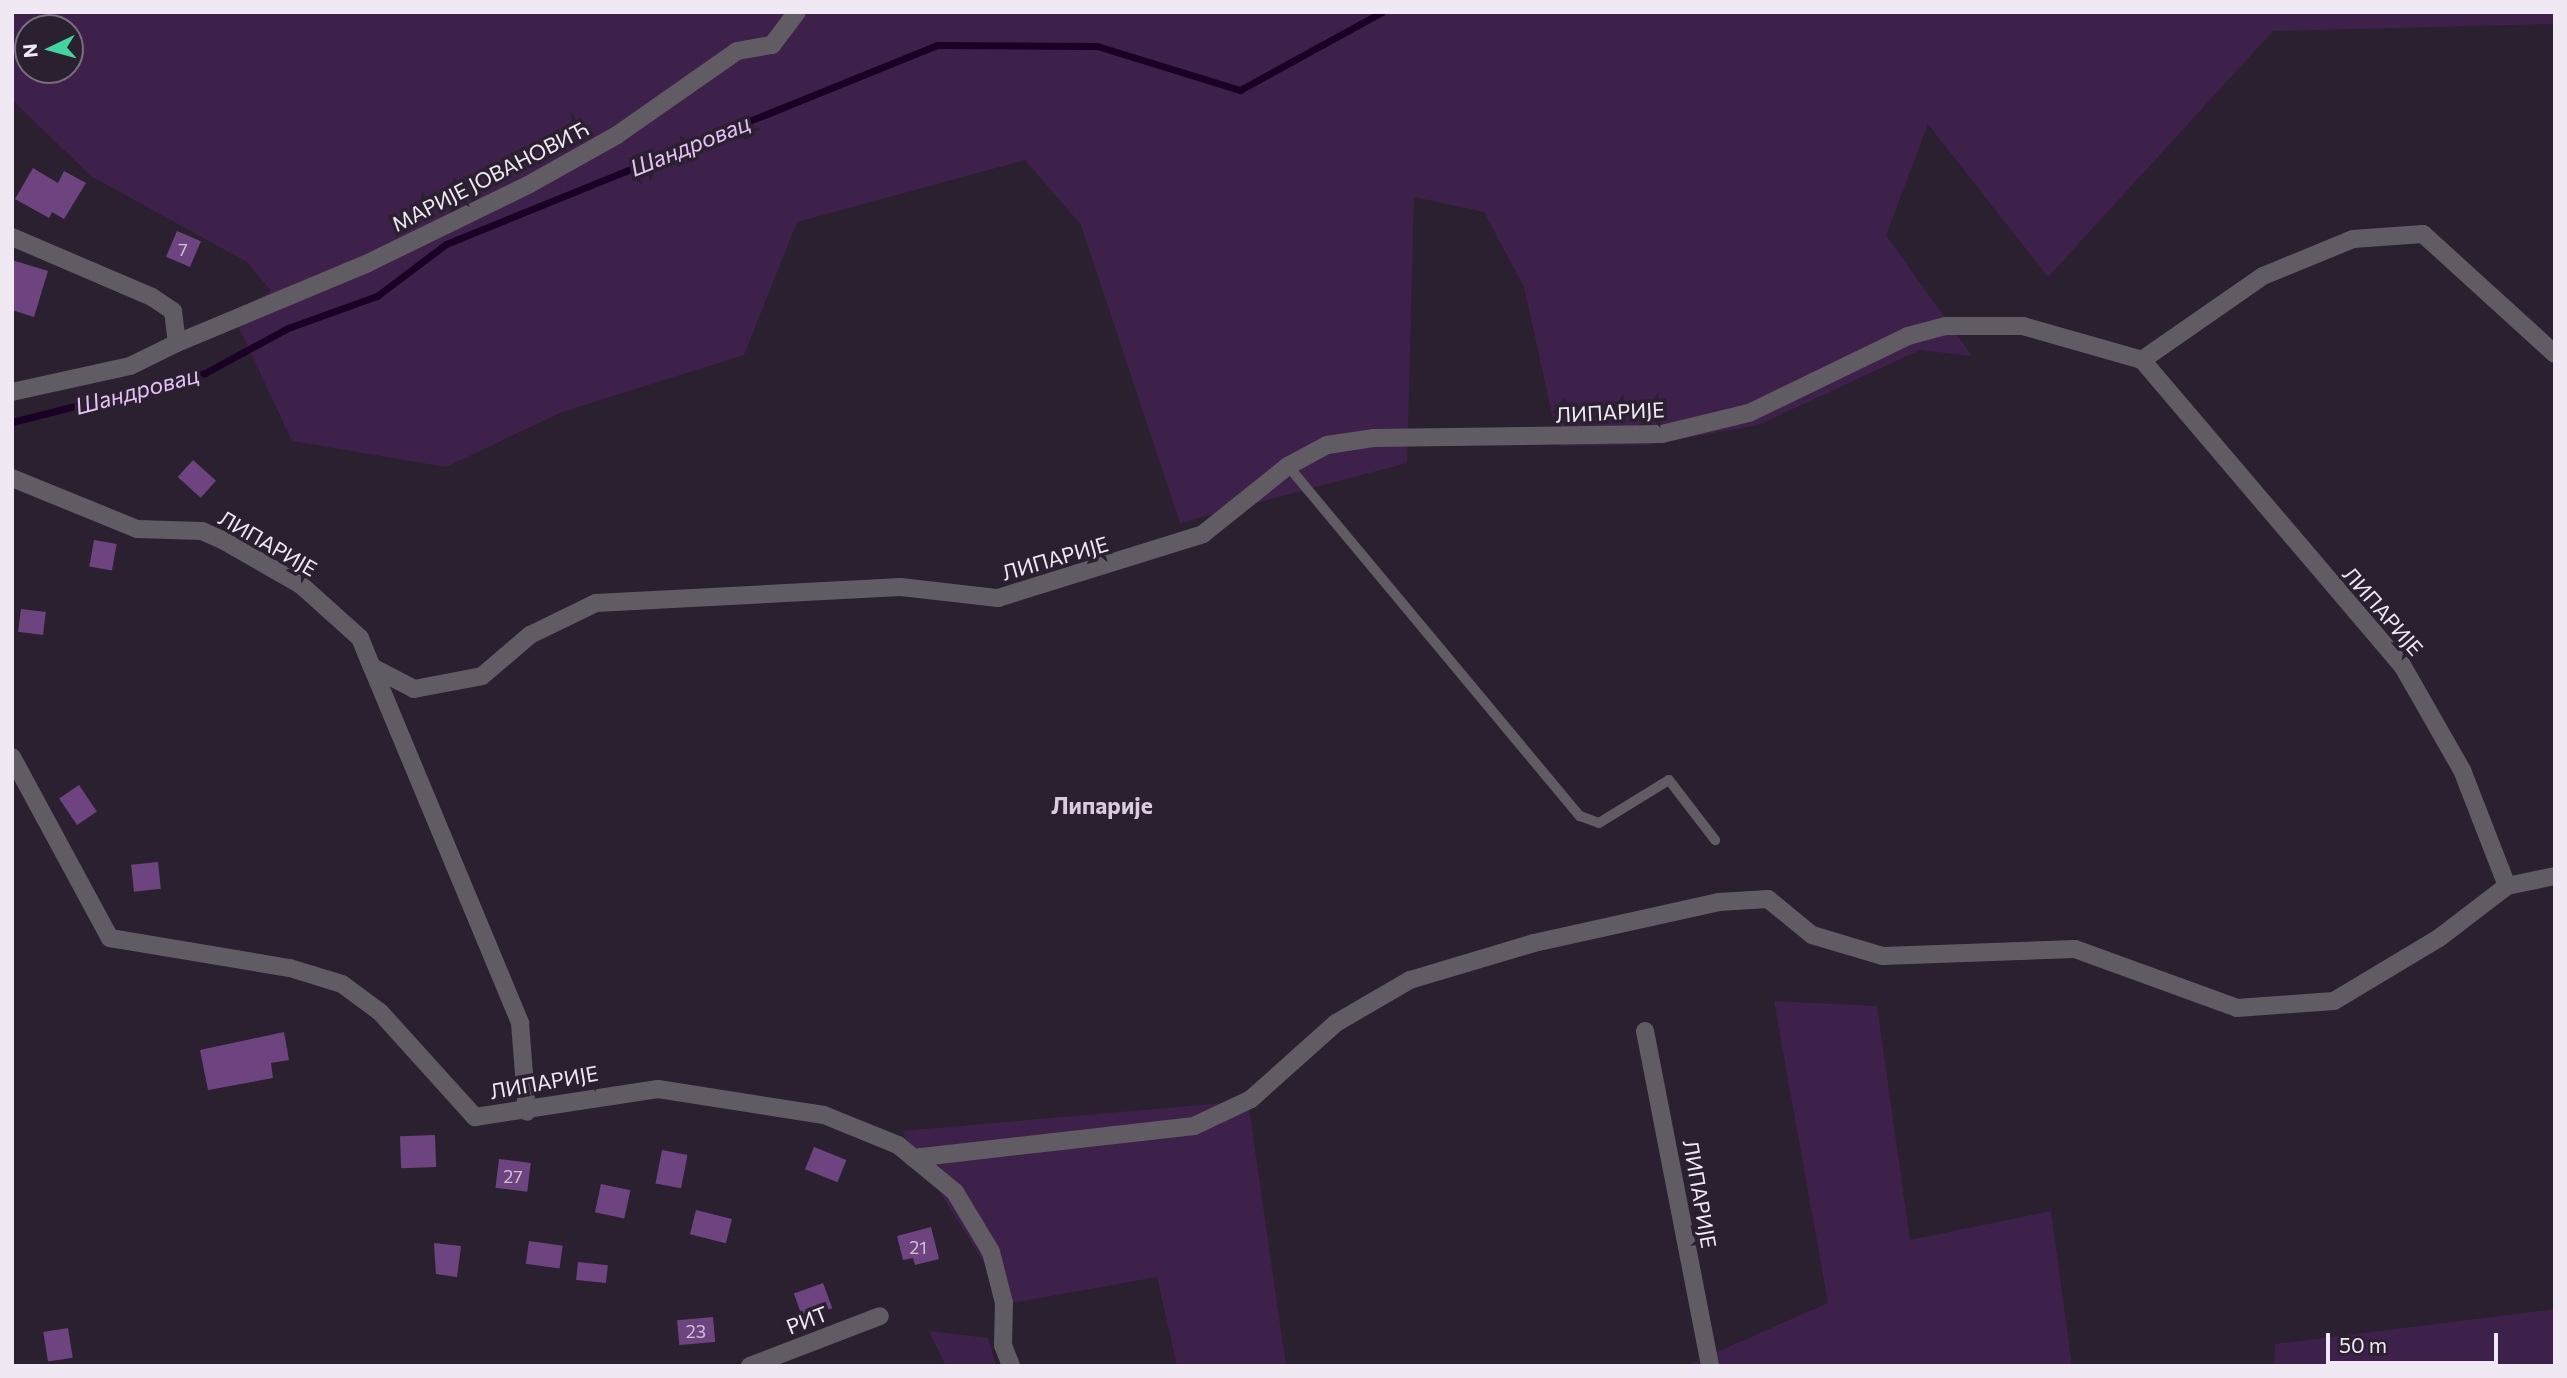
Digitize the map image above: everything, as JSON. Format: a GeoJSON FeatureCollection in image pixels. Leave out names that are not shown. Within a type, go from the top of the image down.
{"type":"FeatureCollection","features":[{"type":"Feature","properties":{"kind":"street","name":"МАРИЈЕ ЈОВАНОВИЋ"},"geometry":{"type":"LineString","coordinates":[[12,392],[130,366],[177,342],[378,258],[528,185],[617,135],[737,51],[772,46],[797,12]]}},
{"type":"Feature","properties":{"kind":"street"},"geometry":{"type":"LineString","coordinates":[[2143,360],[2263,276],[2353,239],[2423,234],[2555,354]]}},
{"type":"Feature","properties":{"kind":"street"},"geometry":{"type":"LineString","coordinates":[[12,237],[152,297],[173,311],[177,342]]}},
{"type":"Feature","properties":{"kind":"street","name":"ЛИПАРИЈЕ"},"geometry":{"type":"LineString","coordinates":[[12,478],[137,529],[202,531],[224,541],[301,585],[360,638],[372,667],[414,689],[482,676],[530,635],[596,603],[901,587],[998,598],[1203,534],[1288,466],[1327,445],[1374,438],[1662,434],[1749,413],[1908,336],[1946,326],[2023,326],[2143,360],[2402,665],[2462,770],[2507,886]]}},
{"type":"Feature","properties":{"kind":"street"},"geometry":{"type":"LineString","coordinates":[[372,667],[520,1023],[527,1112]]}},
{"type":"Feature","properties":{"kind":"street","name":"ЛИПАРИЈЕ"},"geometry":{"type":"LineString","coordinates":[[12,757],[110,938],[290,968],[342,985],[380,1012],[475,1117],[527,1112],[582,1096],[658,1089],[824,1115],[898,1145],[956,1192],[992,1252],[1004,1303],[1003,1345],[1011,1366]]}},
{"type":"Feature","properties":{"kind":"street"},"geometry":{"type":"LineString","coordinates":[[913,1158],[1195,1126],[1251,1099],[1336,1023],[1410,980],[1534,943],[1720,902],[1768,899],[1812,935],[1883,956],[2075,949],[2237,1008],[2334,1001],[2439,938],[2507,886],[2555,876]]}},
{"type":"Feature","properties":{"kind":"street","name":"ЛИПАРИЈЕ"},"geometry":{"type":"LineString","coordinates":[[1646,1031],[1710,1366]]}},
{"type":"Feature","properties":{"kind":"street","name":"РИТ"},"geometry":{"type":"LineString","coordinates":[[751,1366],[880,1316]]}},
{"type":"Feature","properties":{"kind":"lane"},"geometry":{"type":"LineString","coordinates":[[1288,466],[1580,816],[1599,823],[1669,780],[1715,840]]}},
{"type":"Feature","properties":{"kind":"shaded area"},"geometry":{"type":"Polygon","coordinates":[[[12,12],[2555,12],[2555,24],[2273,31],[2048,277],[1928,124],[1886,235],[1972,356],[1920,350],[1758,425],[1646,445],[1559,446],[1524,287],[1484,212],[1414,197],[1407,463],[1180,523],[1081,225],[1025,160],[797,222],[744,355],[562,412],[446,467],[292,441],[233,315],[271,291],[247,262],[91,176],[12,100],[12,12]]]}},
{"type":"Feature","properties":{"kind":"shaded area"},"geometry":{"type":"Polygon","coordinates":[[[1774,1001],[1877,1006],[1910,1240],[2051,1211],[2072,1366],[1685,1366],[1828,1303],[1774,1001]]]}},
{"type":"Feature","properties":{"kind":"shaded area"},"geometry":{"type":"Polygon","coordinates":[[[1248,1101],[1286,1366],[1177,1366],[1157,1277],[1000,1305],[993,1277],[902,1131],[1248,1101]]]}},
{"type":"Feature","properties":{"kind":"shaded area"},"geometry":{"type":"Polygon","coordinates":[[[2555,1309],[2555,1366],[2274,1366],[2275,1344],[2555,1309]]]}},
{"type":"Feature","properties":{"kind":"shaded area"},"geometry":{"type":"Polygon","coordinates":[[[929,1331],[988,1338],[996,1366],[946,1366],[929,1331]]]}},
{"type":"Feature","properties":{"kind":"building"},"geometry":{"type":"Polygon","coordinates":[[[33,168],[58,183],[64,171],[86,183],[64,219],[52,212],[49,218],[15,199],[33,168]]]}},
{"type":"Feature","properties":{"kind":"building"},"geometry":{"type":"Polygon","coordinates":[[[177,231],[201,241],[190,267],[166,257],[177,231]]]}},
{"type":"Feature","properties":{"kind":"building"},"geometry":{"type":"Polygon","coordinates":[[[12,260],[48,271],[34,317],[12,310],[12,260]]]}},
{"type":"Feature","properties":{"kind":"building"},"geometry":{"type":"Polygon","coordinates":[[[193,460],[216,481],[201,498],[178,477],[193,460]]]}},
{"type":"Feature","properties":{"kind":"building"},"geometry":{"type":"Polygon","coordinates":[[[94,540],[117,544],[112,571],[89,567],[94,540]]]}},
{"type":"Feature","properties":{"kind":"building"},"geometry":{"type":"Polygon","coordinates":[[[21,609],[46,612],[43,635],[18,632],[21,609]]]}},
{"type":"Feature","properties":{"kind":"building"},"geometry":{"type":"Polygon","coordinates":[[[79,785],[97,812],[77,825],[59,798],[79,785]]]}},
{"type":"Feature","properties":{"kind":"building"},"geometry":{"type":"Polygon","coordinates":[[[158,862],[161,889],[134,892],[131,865],[158,862]]]}},
{"type":"Feature","properties":{"kind":"building"},"geometry":{"type":"Polygon","coordinates":[[[284,1032],[289,1060],[271,1063],[273,1078],[208,1090],[200,1050],[284,1032]]]}},
{"type":"Feature","properties":{"kind":"building"},"geometry":{"type":"Polygon","coordinates":[[[435,1135],[436,1167],[401,1168],[400,1136],[435,1135]]]}},
{"type":"Feature","properties":{"kind":"building"},"geometry":{"type":"Polygon","coordinates":[[[814,1147],[846,1160],[837,1182],[805,1169],[814,1147]]]}},
{"type":"Feature","properties":{"kind":"building"},"geometry":{"type":"Polygon","coordinates":[[[662,1150],[688,1155],[681,1188],[656,1183],[662,1150]]]}},
{"type":"Feature","properties":{"kind":"building"},"geometry":{"type":"Polygon","coordinates":[[[499,1159],[531,1163],[527,1192],[495,1188],[499,1159]]]}},
{"type":"Feature","properties":{"kind":"building"},"geometry":{"type":"Polygon","coordinates":[[[601,1184],[630,1190],[624,1219],[595,1212],[601,1184]]]}},
{"type":"Feature","properties":{"kind":"building"},"geometry":{"type":"Polygon","coordinates":[[[696,1210],[732,1219],[726,1243],[690,1234],[696,1210]]]}},
{"type":"Feature","properties":{"kind":"building"},"geometry":{"type":"Polygon","coordinates":[[[931,1227],[939,1259],[915,1265],[913,1258],[903,1260],[897,1236],[931,1227]]]}},
{"type":"Feature","properties":{"kind":"building"},"geometry":{"type":"Polygon","coordinates":[[[529,1241],[563,1246],[559,1269],[526,1264],[529,1241]]]}},
{"type":"Feature","properties":{"kind":"building"},"geometry":{"type":"Polygon","coordinates":[[[434,1243],[461,1246],[457,1277],[436,1274],[434,1243]]]}},
{"type":"Feature","properties":{"kind":"building"},"geometry":{"type":"Polygon","coordinates":[[[578,1262],[608,1265],[606,1283],[576,1280],[578,1262]]]}},
{"type":"Feature","properties":{"kind":"building"},"geometry":{"type":"Polygon","coordinates":[[[823,1283],[832,1308],[803,1319],[794,1294],[823,1283]]]}},
{"type":"Feature","properties":{"kind":"building"},"geometry":{"type":"Polygon","coordinates":[[[713,1317],[715,1342],[679,1345],[677,1320],[713,1317]]]}},
{"type":"Feature","properties":{"kind":"building"},"geometry":{"type":"Polygon","coordinates":[[[68,1328],[73,1358],[48,1362],[43,1332],[68,1328]]]}},
{"type":"Feature","properties":{"kind":"waterway","name":"Шандровац"},"geometry":{"type":"LineString","coordinates":[[12,422],[205,373],[288,328],[377,296],[446,244],[937,45],[1097,46],[1240,90],[1382,12]]}},
{"type":"Feature","properties":{"kind":"district","name":"Липарије"},"geometry":{"type":"Point","coordinates":[1102,805]}}]}
